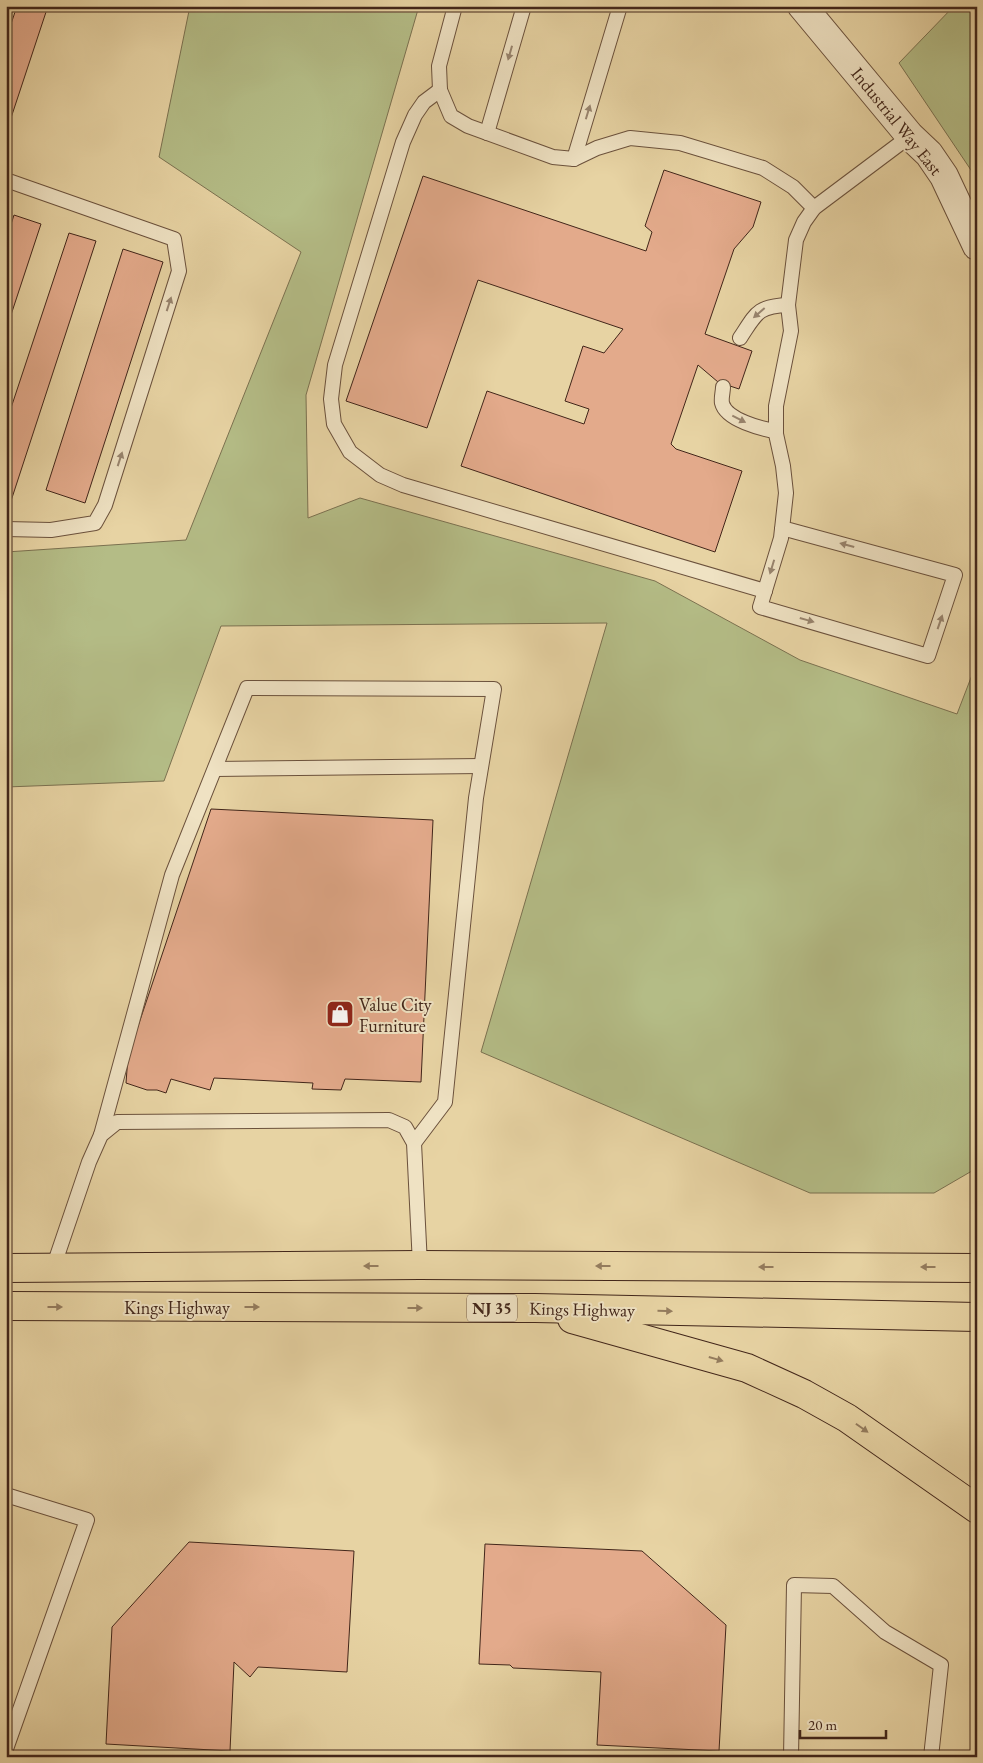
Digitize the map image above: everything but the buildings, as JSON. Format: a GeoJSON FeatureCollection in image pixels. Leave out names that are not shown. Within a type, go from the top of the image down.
{"type":"FeatureCollection","features":[{"type":"Feature","properties":{"kind":"main road"},"geometry":{"type":"LineString","coordinates":[[6,1268],[420,1265],[977,1268]]}},
{"type":"Feature","properties":{"kind":"main road","name":"Kings Highway"},"geometry":{"type":"LineString","coordinates":[[6,1306],[534,1308],[977,1317]]}},
{"type":"Feature","properties":{"kind":"main road"},"geometry":{"type":"LineString","coordinates":[[534,1308],[756,1372],[804,1394],[847,1418],[977,1509]]}},
{"type":"Feature","properties":{"kind":"street","name":"Industrial Way East"},"geometry":{"type":"LineString","coordinates":[[802,6],[910,136],[929,154],[944,176],[977,246]]}},
{"type":"Feature","properties":{"kind":"lane"},"geometry":{"type":"LineString","coordinates":[[455,6],[439,66],[440,90],[451,116],[468,126],[553,158],[574,159],[597,148],[630,138],[680,143],[763,168],[792,187],[814,208]]}},
{"type":"Feature","properties":{"kind":"lane"},"geometry":{"type":"LineString","coordinates":[[487,133],[524,6]]}},
{"type":"Feature","properties":{"kind":"lane"},"geometry":{"type":"LineString","coordinates":[[574,159],[620,6]]}},
{"type":"Feature","properties":{"kind":"lane"},"geometry":{"type":"LineString","coordinates":[[440,90],[424,102],[415,115],[403,142],[335,366],[331,399],[334,424],[350,452],[380,475],[403,485],[765,591]]}},
{"type":"Feature","properties":{"kind":"lane"},"geometry":{"type":"LineString","coordinates":[[782,528],[955,575],[928,656],[760,606],[781,538],[782,528],[786,493],[776,431],[776,406],[791,331],[788,305],[796,240],[804,222],[814,208],[910,136]]}},
{"type":"Feature","properties":{"kind":"lane"},"geometry":{"type":"LineString","coordinates":[[6,180],[174,239],[179,271],[105,506],[95,524],[51,530],[6,529]]}},
{"type":"Feature","properties":{"kind":"lane"},"geometry":{"type":"LineString","coordinates":[[740,338],[759,311],[771,305],[788,305]]}},
{"type":"Feature","properties":{"kind":"lane"},"geometry":{"type":"LineString","coordinates":[[723,387],[722,404],[726,411],[734,417],[759,428],[776,431]]}},
{"type":"Feature","properties":{"kind":"lane"},"geometry":{"type":"LineString","coordinates":[[54,1268],[89,1162],[100,1135],[172,876],[247,688],[494,689],[481,766],[445,1102],[414,1144]]}},
{"type":"Feature","properties":{"kind":"lane"},"geometry":{"type":"LineString","coordinates":[[215,769],[481,766]]}},
{"type":"Feature","properties":{"kind":"lane"},"geometry":{"type":"LineString","coordinates":[[100,1135],[117,1122],[389,1120],[405,1127],[414,1144],[420,1265]]}},
{"type":"Feature","properties":{"kind":"lane"},"geometry":{"type":"LineString","coordinates":[[6,1495],[87,1520],[6,1749]]}},
{"type":"Feature","properties":{"kind":"lane"},"geometry":{"type":"LineString","coordinates":[[791,1757],[794,1585],[833,1586],[886,1632],[941,1666],[931,1757]]}},
{"type":"Feature","properties":{"kind":"green space"},"geometry":{"type":"Polygon","coordinates":[[[190,6],[419,6],[306,395],[308,518],[360,498],[655,581],[800,660],[957,714],[977,662],[977,1168],[934,1193],[810,1193],[481,1052],[607,623],[221,626],[164,781],[6,787],[6,552],[186,540],[301,252],[159,157],[190,6]]]}},
{"type":"Feature","properties":{"kind":"green space"},"geometry":{"type":"Polygon","coordinates":[[[954,6],[977,6],[977,179],[899,63],[954,6]]]}},
{"type":"Feature","properties":{"kind":"place","name":"Value City Furniture"},"geometry":{"type":"Point","coordinates":[340,1014]}}]}
